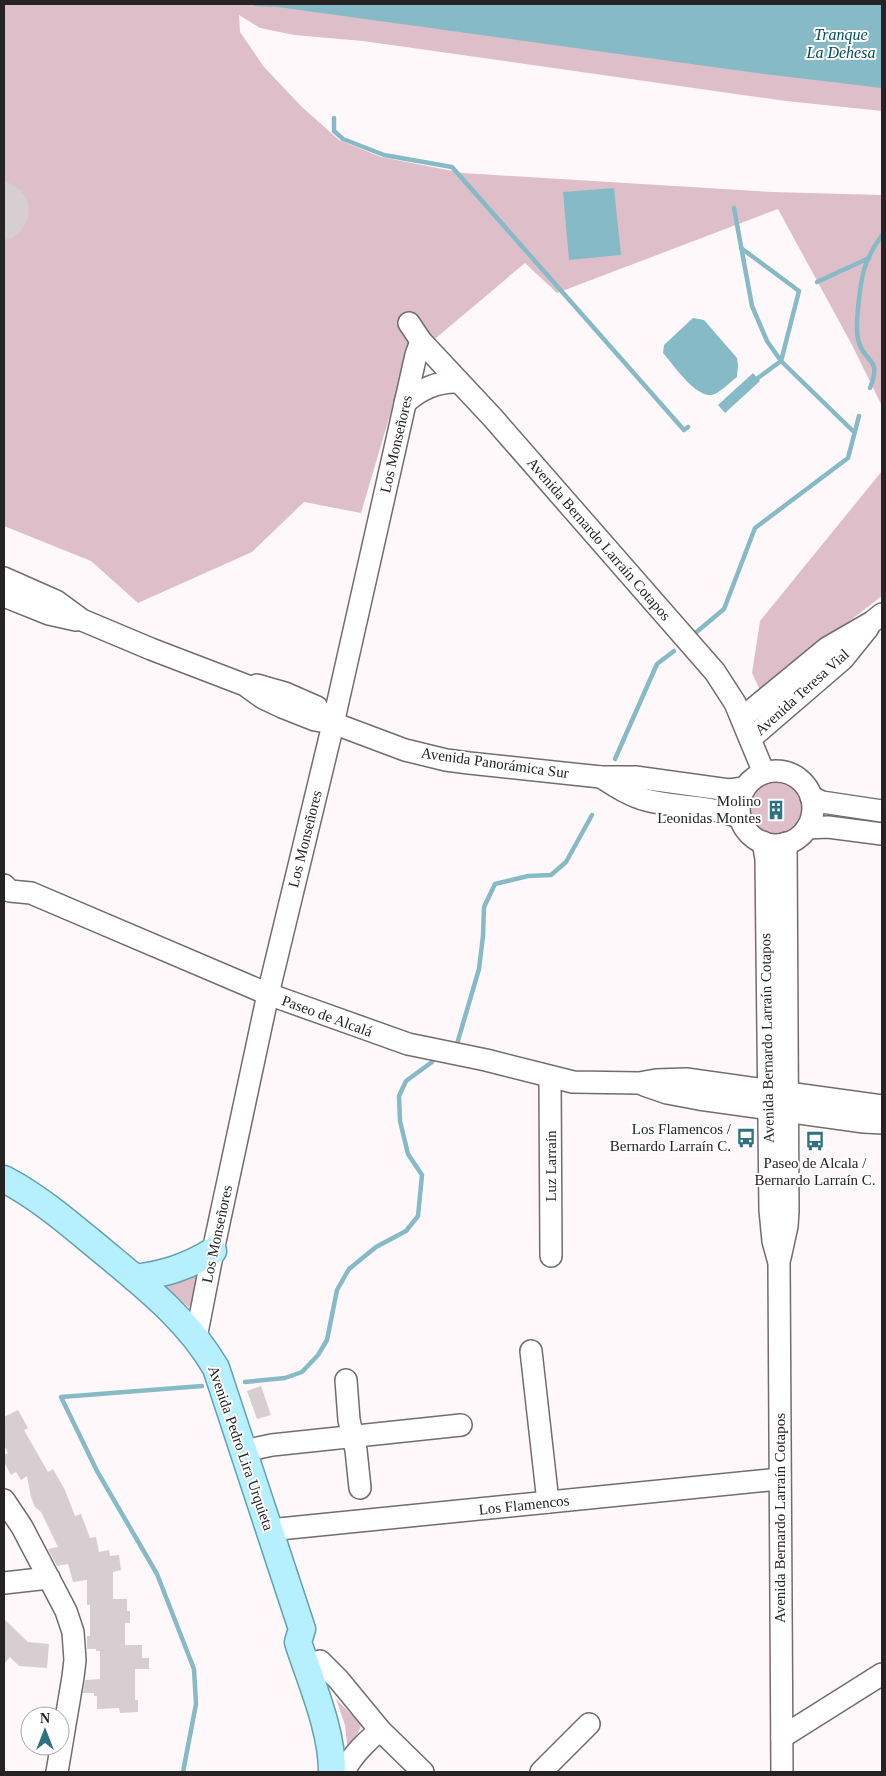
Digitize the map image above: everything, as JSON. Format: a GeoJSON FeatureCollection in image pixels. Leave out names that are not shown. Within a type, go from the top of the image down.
{"type":"FeatureCollection","features":[{"type":"Feature","properties":{"kind":"main road","name":"Avenida Pedro Lira Urquieta"},"geometry":{"type":"LineString","coordinates":[[4,1179],[47,1205],[135,1278],[169,1309],[196,1338],[216,1368],[302,1629],[311,1637],[320,1662],[339,1733],[343,1756],[343,1772]]}},
{"type":"Feature","properties":{"kind":"main road"},"geometry":{"type":"LineString","coordinates":[[135,1278],[177,1270],[190,1265],[213,1251]]}},
{"type":"Feature","properties":{"kind":"main road","name":"Avenida Pedro Lira Urquieta"},"geometry":{"type":"LineString","coordinates":[[302,1629],[298,1642],[327,1732],[332,1772]]}},
{"type":"Feature","properties":{"kind":"street","name":"Avenida Bernardo Larraín Cotapos"},"geometry":{"type":"LineString","coordinates":[[409,323],[421,341],[493,418],[715,672],[728,691],[742,718],[764,773]]}},
{"type":"Feature","properties":{"kind":"street","name":"Los Monseñores"},"geometry":{"type":"LineString","coordinates":[[196,1338],[268,994],[421,341]]}},
{"type":"Feature","properties":{"kind":"street"},"geometry":{"type":"LineString","coordinates":[[405,403],[428,387],[448,382],[460,382]]}},
{"type":"Feature","properties":{"kind":"street","name":"Avenida Panorámica Sur"},"geometry":{"type":"LineString","coordinates":[[5,586],[56,601],[82,620],[245,685],[263,698],[282,708],[315,720],[333,723],[387,745],[430,757],[601,777],[635,777],[729,790],[744,788]]}},
{"type":"Feature","properties":{"kind":"street","name":"Avenida Teresa Vial"},"geometry":{"type":"LineString","coordinates":[[742,718],[827,648],[877,618]]}},
{"type":"Feature","properties":{"kind":"street","name":"Avenida Teresa Vial"},"geometry":{"type":"LineString","coordinates":[[750,739],[843,659],[877,618]]}},
{"type":"Feature","properties":{"kind":"street"},"geometry":{"type":"LineString","coordinates":[[779,771],[793,775],[804,784],[811,797],[812,813],[807,828],[798,837],[786,843],[770,844],[763,842],[749,833],[740,818],[739,803],[744,788],[753,778],[764,773],[779,771]]}},
{"type":"Feature","properties":{"kind":"street","name":"Avenida Panorámica Sur"},"geometry":{"type":"LineString","coordinates":[[601,777],[621,790],[645,800],[726,813],[740,818]]}},
{"type":"Feature","properties":{"kind":"street"},"geometry":{"type":"LineString","coordinates":[[811,797],[829,803],[882,811]]}},
{"type":"Feature","properties":{"kind":"street"},"geometry":{"type":"LineString","coordinates":[[807,828],[828,827],[882,834]]}},
{"type":"Feature","properties":{"kind":"street","name":"Avenida Bernardo Larraín Cotapos"},"geometry":{"type":"LineString","coordinates":[[763,842],[777,982]]}},
{"type":"Feature","properties":{"kind":"street","name":"Avenida Bernardo Larraín Cotapos"},"geometry":{"type":"LineString","coordinates":[[782,1772],[779,1263],[771,1226],[778,1101],[777,982],[786,843]]}},
{"type":"Feature","properties":{"kind":"street","name":"Paseo de Alcalá"},"geometry":{"type":"LineString","coordinates":[[4,876],[15,878],[32,892],[268,994],[408,1044],[486,1060],[573,1082],[639,1083],[683,1096],[882,1106]]}},
{"type":"Feature","properties":{"kind":"street","name":"Paseo de Alcalá"},"geometry":{"type":"LineString","coordinates":[[4,885],[10,891],[32,892]]}},
{"type":"Feature","properties":{"kind":"street","name":"Luz Larraín"},"geometry":{"type":"LineString","coordinates":[[550,1077],[551,1256]]}},
{"type":"Feature","properties":{"kind":"street","name":"Paseo de Alcalá"},"geometry":{"type":"LineString","coordinates":[[778,1101],[864,1122],[882,1123]]}},
{"type":"Feature","properties":{"kind":"street"},"geometry":{"type":"LineString","coordinates":[[531,1351],[548,1502]]}},
{"type":"Feature","properties":{"kind":"street"},"geometry":{"type":"LineString","coordinates":[[346,1380],[349,1420],[360,1488]]}},
{"type":"Feature","properties":{"kind":"street"},"geometry":{"type":"LineString","coordinates":[[244,1451],[272,1444],[461,1426]]}},
{"type":"Feature","properties":{"kind":"street","name":"Los Flamencos"},"geometry":{"type":"LineString","coordinates":[[269,1530],[779,1479]]}},
{"type":"Feature","properties":{"kind":"street"},"geometry":{"type":"LineString","coordinates":[[4,1500],[22,1527],[66,1611],[75,1644],[73,1677],[57,1772]]}},
{"type":"Feature","properties":{"kind":"street"},"geometry":{"type":"LineString","coordinates":[[4,1583],[49,1578]]}},
{"type":"Feature","properties":{"kind":"street"},"geometry":{"type":"LineString","coordinates":[[320,1662],[338,1679],[380,1730],[423,1772]]}},
{"type":"Feature","properties":{"kind":"street"},"geometry":{"type":"LineString","coordinates":[[782,1738],[882,1674]]}},
{"type":"Feature","properties":{"kind":"street"},"geometry":{"type":"LineString","coordinates":[[541,1772],[590,1724]]}},
{"type":"Feature","properties":{"kind":"street"},"geometry":{"type":"LineString","coordinates":[[343,1772],[367,1740],[380,1730]]}},
{"type":"Feature","properties":{"kind":"shaded area"},"geometry":{"type":"Polygon","coordinates":[[[4,4],[882,4],[882,111],[786,101],[363,41],[294,35],[260,28],[239,15],[240,32],[264,67],[302,107],[339,140],[381,157],[463,173],[772,192],[882,195],[882,406],[852,345],[778,209],[557,293],[525,263],[405,364],[361,513],[304,502],[252,552],[138,603],[91,561],[4,526],[4,4]]]}},
{"type":"Feature","properties":{"kind":"shaded area"},"geometry":{"type":"Polygon","coordinates":[[[882,471],[882,596],[760,690],[752,673],[760,621],[882,471]]]}},
{"type":"Feature","properties":{"kind":"shaded area"},"geometry":{"type":"Polygon","coordinates":[[[776,783],[786,785],[794,791],[800,799],[802,809],[800,819],[794,827],[786,833],[776,835],[766,833],[758,827],[752,819],[750,809],[752,799],[758,791],[766,785],[776,783]]]}},
{"type":"Feature","properties":{"kind":"shaded area"},"geometry":{"type":"Polygon","coordinates":[[[200,1270],[192,1310],[161,1284],[200,1270]]]}},
{"type":"Feature","properties":{"kind":"shaded area"},"geometry":{"type":"Polygon","coordinates":[[[336,1699],[361,1726],[348,1754],[345,1725],[336,1699]]]}},
{"type":"Feature","properties":{"kind":"water","name":"Tranque La Dehesa"},"geometry":{"type":"Polygon","coordinates":[[[254,4],[882,4],[882,88],[764,74],[278,7],[254,6],[254,4]]]}},
{"type":"Feature","properties":{"kind":"water"},"geometry":{"type":"Polygon","coordinates":[[[614,188],[621,255],[569,260],[563,192],[614,188]]]}},
{"type":"Feature","properties":{"kind":"water"},"geometry":{"type":"Polygon","coordinates":[[[693,318],[704,320],[737,358],[737,377],[715,394],[701,393],[686,381],[663,353],[664,345],[693,318]]]}},
{"type":"Feature","properties":{"kind":"water"},"geometry":{"type":"Polygon","coordinates":[[[753,373],[760,381],[725,413],[718,405],[753,373]]]}},
{"type":"Feature","properties":{"kind":"building"},"geometry":{"type":"Polygon","coordinates":[[[4,180],[20,190],[27,199],[29,210],[27,221],[21,231],[12,238],[4,240],[4,180]]]}},
{"type":"Feature","properties":{"kind":"building"},"geometry":{"type":"Polygon","coordinates":[[[261,1386],[271,1415],[257,1419],[247,1391],[261,1386]]]}},
{"type":"Feature","properties":{"kind":"building"},"geometry":{"type":"Polygon","coordinates":[[[18,1410],[28,1428],[24,1430],[48,1472],[53,1469],[65,1490],[75,1516],[81,1514],[90,1538],[96,1537],[99,1552],[109,1550],[110,1556],[119,1555],[121,1570],[113,1572],[113,1599],[127,1599],[130,1623],[125,1623],[125,1645],[142,1645],[142,1658],[149,1658],[149,1669],[135,1669],[135,1700],[138,1700],[138,1712],[120,1713],[119,1708],[97,1709],[97,1696],[94,1696],[94,1693],[83,1693],[85,1680],[100,1679],[100,1651],[87,1649],[87,1636],[90,1636],[90,1605],[87,1605],[87,1580],[73,1582],[68,1564],[57,1566],[48,1549],[58,1547],[41,1512],[35,1507],[27,1476],[21,1480],[16,1472],[11,1475],[4,1462],[4,1455],[8,1453],[4,1445],[4,1417],[18,1410]]]}},
{"type":"Feature","properties":{"kind":"building"},"geometry":{"type":"Polygon","coordinates":[[[4,1619],[28,1642],[49,1644],[47,1668],[19,1666],[10,1657],[4,1664],[4,1619]]]}},
{"type":"Feature","properties":{"kind":"waterway"},"geometry":{"type":"LineString","coordinates":[[334,118],[334,131],[343,139],[384,155],[452,167],[684,430],[688,427]]}},
{"type":"Feature","properties":{"kind":"waterway"},"geometry":{"type":"LineString","coordinates":[[734,208],[752,306],[767,341],[781,361],[854,432]]}},
{"type":"Feature","properties":{"kind":"waterway"},"geometry":{"type":"LineString","coordinates":[[870,388],[874,370],[871,361],[860,347],[857,335],[857,316],[864,270],[871,253],[882,235]]}},
{"type":"Feature","properties":{"kind":"waterway"},"geometry":{"type":"LineString","coordinates":[[741,248],[799,291],[781,361],[758,378]]}},
{"type":"Feature","properties":{"kind":"waterway"},"geometry":{"type":"LineString","coordinates":[[817,282],[869,258]]}},
{"type":"Feature","properties":{"kind":"waterway"},"geometry":{"type":"LineString","coordinates":[[693,635],[724,609],[755,528],[848,458],[859,416]]}},
{"type":"Feature","properties":{"kind":"waterway"},"geometry":{"type":"LineString","coordinates":[[615,759],[657,664],[674,651]]}},
{"type":"Feature","properties":{"kind":"waterway"},"geometry":{"type":"LineString","coordinates":[[457,1044],[479,969],[484,907],[495,884],[528,876],[551,875],[566,862],[592,815]]}},
{"type":"Feature","properties":{"kind":"waterway"},"geometry":{"type":"LineString","coordinates":[[245,1382],[285,1378],[302,1372],[318,1355],[327,1340],[337,1290],[349,1269],[376,1247],[406,1231],[418,1216],[422,1175],[408,1154],[400,1121],[399,1096],[406,1081],[432,1062]]}},
{"type":"Feature","properties":{"kind":"waterway"},"geometry":{"type":"LineString","coordinates":[[183,1772],[196,1704],[194,1669],[157,1574],[97,1471],[61,1397],[202,1386]]}},
{"type":"Feature","properties":{"kind":"place","name":"Molino Leonidas Montes"},"geometry":{"type":"Point","coordinates":[776,810]}},
{"type":"Feature","properties":{"kind":"place","name":"Los Flamencos / Bernardo Larraín C."},"geometry":{"type":"Point","coordinates":[746,1138]}},
{"type":"Feature","properties":{"kind":"place","name":"Paseo de Alcala / Bernardo Larraín C."},"geometry":{"type":"Point","coordinates":[815,1141]}}]}
